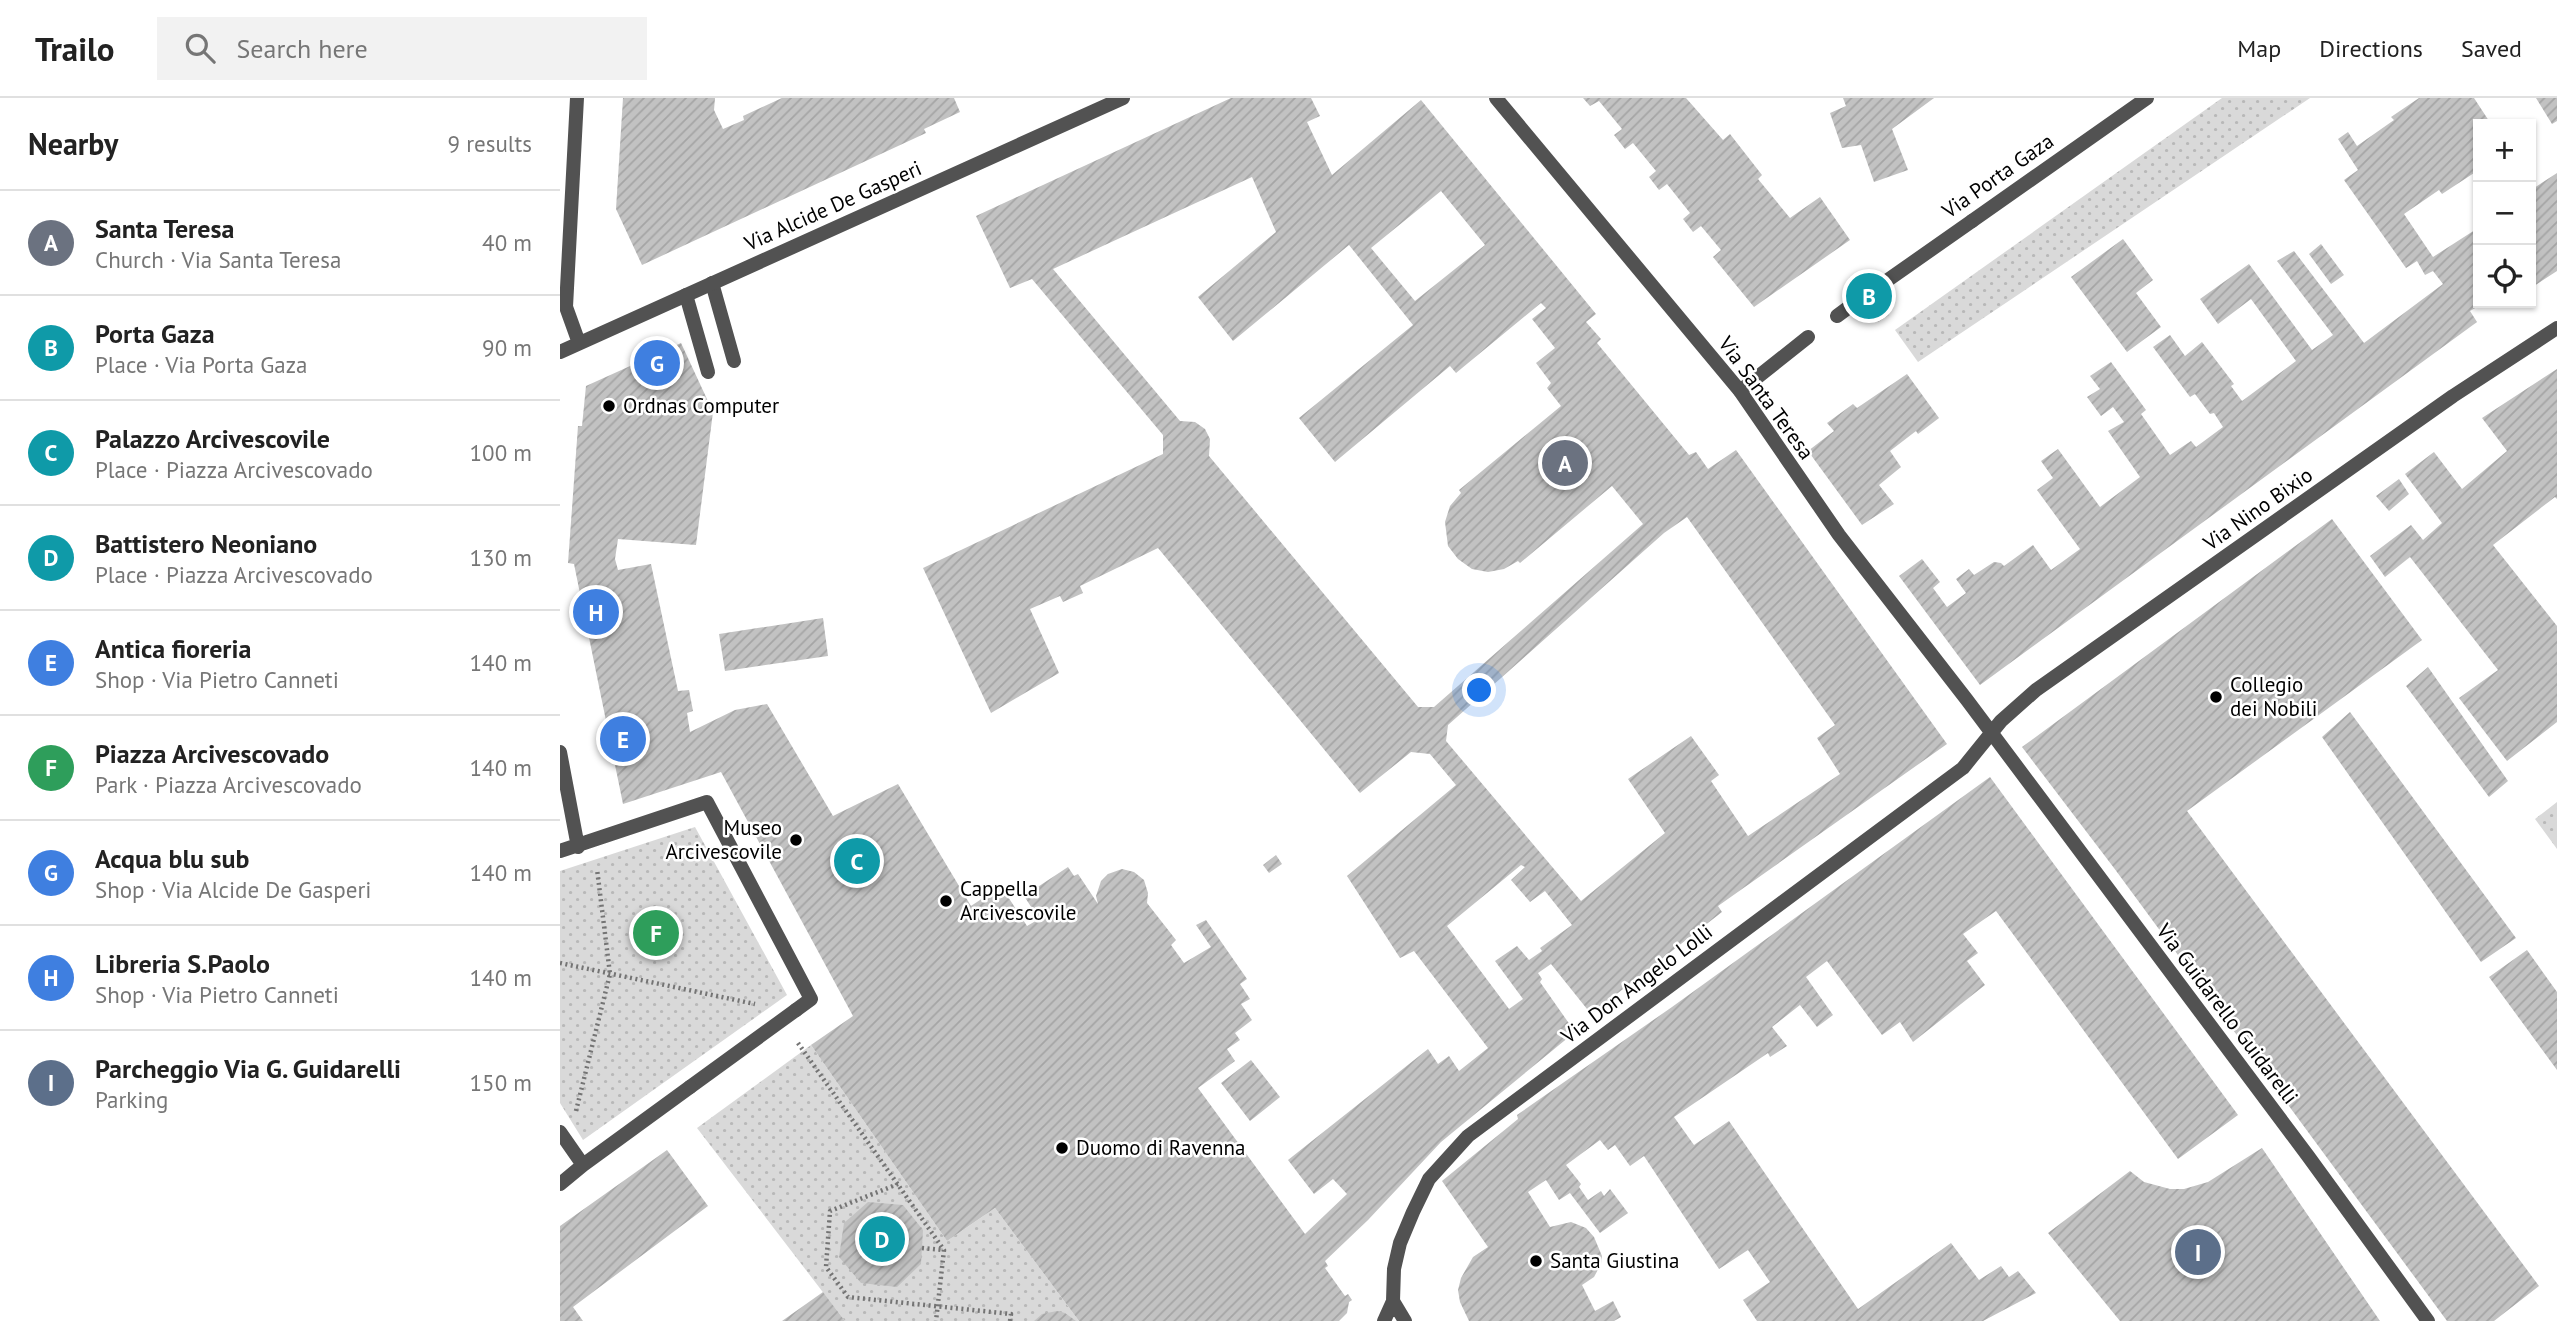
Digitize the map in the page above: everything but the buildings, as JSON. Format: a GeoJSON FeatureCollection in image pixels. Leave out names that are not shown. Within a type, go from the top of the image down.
{"type":"FeatureCollection","features":[{"type":"Feature","properties":{"kind":"street"},"geometry":{"type":"LineString","coordinates":[[577,98],[566,307],[579,343]]}},
{"type":"Feature","properties":{"kind":"street","name":"Via Alcide De Gasperi"},"geometry":{"type":"LineString","coordinates":[[560,352],[1123,98]]}},
{"type":"Feature","properties":{"kind":"street","name":"Via Santa Teresa"},"geometry":{"type":"LineString","coordinates":[[1496,98],[1740,391],[1839,535],[1990,733]]}},
{"type":"Feature","properties":{"kind":"street","name":"Via Porta Gaza"},"geometry":{"type":"LineString","coordinates":[[1875,289],[2147,98]]}},
{"type":"Feature","properties":{"kind":"street"},"geometry":{"type":"LineString","coordinates":[[712,283],[734,361]]}},
{"type":"Feature","properties":{"kind":"street"},"geometry":{"type":"LineString","coordinates":[[686,295],[708,372]]}},
{"type":"Feature","properties":{"kind":"street"},"geometry":{"type":"LineString","coordinates":[[1837,316],[1860,299]]}},
{"type":"Feature","properties":{"kind":"street","name":"Via Nino Bixio"},"geometry":{"type":"LineString","coordinates":[[1990,733],[2036,690],[2453,396],[2557,328]]}},
{"type":"Feature","properties":{"kind":"street"},"geometry":{"type":"LineString","coordinates":[[1740,391],[1808,337]]}},
{"type":"Feature","properties":{"kind":"street","name":"Via Don Angelo Lolli"},"geometry":{"type":"LineString","coordinates":[[1384,1321],[1393,1301],[1394,1269],[1400,1243],[1413,1212],[1429,1179],[1468,1136],[1963,768],[1990,733]]}},
{"type":"Feature","properties":{"kind":"street","name":"Via Guidarello Guidarelli"},"geometry":{"type":"LineString","coordinates":[[1990,733],[2308,1156],[2428,1321]]}},
{"type":"Feature","properties":{"kind":"street"},"geometry":{"type":"LineString","coordinates":[[560,752],[578,847]]}},
{"type":"Feature","properties":{"kind":"street"},"geometry":{"type":"LineString","coordinates":[[560,852],[707,802],[811,999],[560,1184]]}},
{"type":"Feature","properties":{"kind":"street"},"geometry":{"type":"LineString","coordinates":[[561,1134],[583,1166]]}},
{"type":"Feature","properties":{"kind":"street"},"geometry":{"type":"LineString","coordinates":[[1393,1301],[1405,1321]]}},
{"type":"Feature","properties":{"kind":"path"},"geometry":{"type":"LineString","coordinates":[[561,1134],[573,1124],[610,974],[596,859],[578,847]]}},
{"type":"Feature","properties":{"kind":"path"},"geometry":{"type":"LineString","coordinates":[[560,964],[770,1007],[782,1020],[944,1250],[936,1321]]}},
{"type":"Feature","properties":{"kind":"path"},"geometry":{"type":"LineString","coordinates":[[898,1185],[830,1211],[826,1267],[848,1297],[1011,1314],[1010,1321]]}},
{"type":"Feature","properties":{"kind":"path"},"geometry":{"type":"LineString","coordinates":[[922,1248],[944,1250]]}},
{"type":"Feature","properties":{"kind":"shaded area"},"geometry":{"type":"Polygon","coordinates":[[[2222,98],[2310,98],[1918,362],[1895,330],[2222,98]]]}},
{"type":"Feature","properties":{"kind":"shaded area"},"geometry":{"type":"Polygon","coordinates":[[[2557,802],[2557,849],[2535,819],[2557,802]]]}},
{"type":"Feature","properties":{"kind":"shaded area"},"geometry":{"type":"Polygon","coordinates":[[[695,827],[787,995],[583,1140],[560,1103],[560,871],[695,827]]]}},
{"type":"Feature","properties":{"kind":"shaded area"},"geometry":{"type":"Polygon","coordinates":[[[811,1045],[947,1241],[995,1208],[1079,1321],[845,1321],[697,1128],[811,1045]]]}},
{"type":"Feature","properties":{"kind":"place","name":"Porta Gaza"},"geometry":{"type":"Point","coordinates":[1869,296]}},
{"type":"Feature","properties":{"kind":"place","name":"Acqua blu sub"},"geometry":{"type":"Point","coordinates":[657,363]}},
{"type":"Feature","properties":{"kind":"place","name":"Ordnas Computer"},"geometry":{"type":"Point","coordinates":[609,406]}},
{"type":"Feature","properties":{"kind":"place","name":"Santa Teresa"},"geometry":{"type":"Point","coordinates":[1565,463]}},
{"type":"Feature","properties":{"kind":"place","name":"Libreria S.Paolo"},"geometry":{"type":"Point","coordinates":[596,612]}},
{"type":"Feature","properties":{"kind":"place","name":"Collegio dei Nobili"},"geometry":{"type":"Point","coordinates":[2216,697]}},
{"type":"Feature","properties":{"kind":"place","name":"Antica fioreria"},"geometry":{"type":"Point","coordinates":[623,739]}},
{"type":"Feature","properties":{"kind":"place","name":"Museo Arcivescovile"},"geometry":{"type":"Point","coordinates":[796,840]}},
{"type":"Feature","properties":{"kind":"place","name":"Palazzo Arcivescovile"},"geometry":{"type":"Point","coordinates":[857,861]}},
{"type":"Feature","properties":{"kind":"place","name":"Cappella Arcivescovile"},"geometry":{"type":"Point","coordinates":[946,901]}},
{"type":"Feature","properties":{"kind":"place","name":"Piazza Arcivescovado"},"geometry":{"type":"Point","coordinates":[656,933]}},
{"type":"Feature","properties":{"kind":"place","name":"Duomo di Ravenna"},"geometry":{"type":"Point","coordinates":[1062,1148]}},
{"type":"Feature","properties":{"kind":"place","name":"Battistero Neoniano"},"geometry":{"type":"Point","coordinates":[882,1239]}},
{"type":"Feature","properties":{"kind":"place","name":"Parcheggio Via G. Guidarelli"},"geometry":{"type":"Point","coordinates":[2198,1252]}},
{"type":"Feature","properties":{"kind":"place","name":"Santa Giustina"},"geometry":{"type":"Point","coordinates":[1536,1261]}}]}
